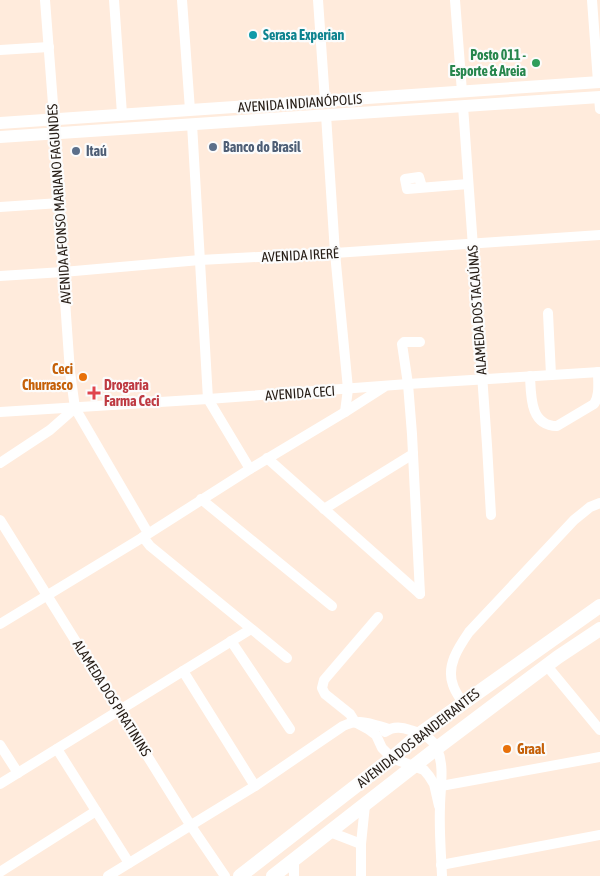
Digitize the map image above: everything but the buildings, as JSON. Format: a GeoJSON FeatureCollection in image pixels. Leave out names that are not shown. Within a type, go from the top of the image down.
{"type":"FeatureCollection","features":[{"type":"Feature","properties":{"kind":"highway","name":"AVENIDA DOS BANDEIRANTES"},"geometry":{"type":"LineString","coordinates":[[240,876],[392,758],[421,733],[600,606]]}},
{"type":"Feature","properties":{"kind":"highway","name":"AVENIDA DOS BANDEIRANTES"},"geometry":{"type":"LineString","coordinates":[[273,876],[437,748],[600,629]]}},
{"type":"Feature","properties":{"kind":"main road","name":"AVENIDA INDIANÓPOLIS"},"geometry":{"type":"LineString","coordinates":[[0,123],[599,82]]}},
{"type":"Feature","properties":{"kind":"main road","name":"AVENIDA INDIANÓPOLIS"},"geometry":{"type":"LineString","coordinates":[[0,137],[463,106],[600,101]]}},
{"type":"Feature","properties":{"kind":"street","name":"AVENIDA AFONSO MARIANO FAGUNDES"},"geometry":{"type":"LineString","coordinates":[[45,0],[71,385],[75,408]]}},
{"type":"Feature","properties":{"kind":"street"},"geometry":{"type":"LineString","coordinates":[[114,0],[122,114]]}},
{"type":"Feature","properties":{"kind":"street"},"geometry":{"type":"LineString","coordinates":[[182,0],[190,110]]}},
{"type":"Feature","properties":{"kind":"street"},"geometry":{"type":"LineString","coordinates":[[318,0],[325,101]]}},
{"type":"Feature","properties":{"kind":"street"},"geometry":{"type":"LineString","coordinates":[[456,0],[462,92]]}},
{"type":"Feature","properties":{"kind":"street"},"geometry":{"type":"LineString","coordinates":[[592,0],[599,82]]}},
{"type":"Feature","properties":{"kind":"street"},"geometry":{"type":"LineString","coordinates":[[0,50],[49,46]]}},
{"type":"Feature","properties":{"kind":"street","name":"ALAMEDA DOS TACAÚNAS"},"geometry":{"type":"LineString","coordinates":[[463,106],[490,515]]}},
{"type":"Feature","properties":{"kind":"street"},"geometry":{"type":"LineString","coordinates":[[326,115],[335,253],[348,389],[346,412]]}},
{"type":"Feature","properties":{"kind":"street"},"geometry":{"type":"LineString","coordinates":[[192,124],[208,400],[250,468]]}},
{"type":"Feature","properties":{"kind":"street"},"geometry":{"type":"LineString","coordinates":[[422,187],[468,184]]}},
{"type":"Feature","properties":{"kind":"street"},"geometry":{"type":"LineString","coordinates":[[0,207],[60,203]]}},
{"type":"Feature","properties":{"kind":"street","name":"AVENIDA IRERÊ"},"geometry":{"type":"LineString","coordinates":[[0,276],[200,260],[600,235]]}},
{"type":"Feature","properties":{"kind":"street"},"geometry":{"type":"LineString","coordinates":[[548,313],[551,375]]}},
{"type":"Feature","properties":{"kind":"street"},"geometry":{"type":"LineString","coordinates":[[267,458],[420,594],[413,454],[403,343],[420,342]]}},
{"type":"Feature","properties":{"kind":"street"},"geometry":{"type":"LineString","coordinates":[[530,376],[532,405],[537,415],[546,424],[557,426],[597,401],[599,394],[599,372]]}},
{"type":"Feature","properties":{"kind":"street","name":"AVENIDA CECI"},"geometry":{"type":"LineString","coordinates":[[0,412],[208,400],[408,384],[599,372]]}},
{"type":"Feature","properties":{"kind":"street"},"geometry":{"type":"LineString","coordinates":[[0,624],[146,535],[250,468],[346,412],[385,386]]}},
{"type":"Feature","properties":{"kind":"street"},"geometry":{"type":"LineString","coordinates":[[0,463],[50,430],[75,408],[146,535],[150,546],[287,658]]}},
{"type":"Feature","properties":{"kind":"street"},"geometry":{"type":"LineString","coordinates":[[324,509],[413,454]]}},
{"type":"Feature","properties":{"kind":"street"},"geometry":{"type":"LineString","coordinates":[[201,499],[332,606]]}},
{"type":"Feature","properties":{"kind":"street"},"geometry":{"type":"LineString","coordinates":[[463,704],[453,686],[451,669],[452,663],[469,632],[574,520],[590,507],[600,503]]}},
{"type":"Feature","properties":{"kind":"street","name":"ALAMEDA DOS PIRATININS"},"geometry":{"type":"LineString","coordinates":[[0,520],[191,826],[225,876]]}},
{"type":"Feature","properties":{"kind":"street"},"geometry":{"type":"LineString","coordinates":[[378,617],[324,680],[322,688],[325,694],[350,714],[354,722],[372,732],[382,748],[392,758],[424,770],[434,784],[440,806]]}},
{"type":"Feature","properties":{"kind":"street"},"geometry":{"type":"LineString","coordinates":[[0,784],[251,629]]}},
{"type":"Feature","properties":{"kind":"street"},"geometry":{"type":"LineString","coordinates":[[231,641],[290,729]]}},
{"type":"Feature","properties":{"kind":"street"},"geometry":{"type":"LineString","coordinates":[[547,666],[600,730]]}},
{"type":"Feature","properties":{"kind":"street"},"geometry":{"type":"LineString","coordinates":[[183,671],[255,786]]}},
{"type":"Feature","properties":{"kind":"street"},"geometry":{"type":"LineString","coordinates":[[108,876],[255,786],[343,726],[354,722],[365,722],[389,728],[405,728],[421,733],[427,736],[437,748],[440,757],[442,876]]}},
{"type":"Feature","properties":{"kind":"street"},"geometry":{"type":"LineString","coordinates":[[379,741],[389,728]]}},
{"type":"Feature","properties":{"kind":"street"},"geometry":{"type":"LineString","coordinates":[[0,745],[18,773]]}},
{"type":"Feature","properties":{"kind":"street"},"geometry":{"type":"LineString","coordinates":[[57,749],[130,863]]}},
{"type":"Feature","properties":{"kind":"street"},"geometry":{"type":"LineString","coordinates":[[441,786],[600,756]]}},
{"type":"Feature","properties":{"kind":"street"},"geometry":{"type":"LineString","coordinates":[[361,876],[360,844],[365,805]]}},
{"type":"Feature","properties":{"kind":"street"},"geometry":{"type":"LineString","coordinates":[[0,872],[96,811]]}},
{"type":"Feature","properties":{"kind":"street"},"geometry":{"type":"LineString","coordinates":[[330,832],[360,844]]}},
{"type":"Feature","properties":{"kind":"street"},"geometry":{"type":"LineString","coordinates":[[441,865],[600,835]]}},
{"type":"Feature","properties":{"kind":"street"},"geometry":{"type":"LineString","coordinates":[[294,860],[294,876]]}},
{"type":"Feature","properties":{"kind":"place","name":"Serasa Experian"},"geometry":{"type":"Point","coordinates":[253,35]}},
{"type":"Feature","properties":{"kind":"place","name":"Posto 011 - Esporte & Areia"},"geometry":{"type":"Point","coordinates":[536,63]}},
{"type":"Feature","properties":{"kind":"place","name":"Banco do Brasil"},"geometry":{"type":"Point","coordinates":[213,147]}},
{"type":"Feature","properties":{"kind":"place","name":"Itaú"},"geometry":{"type":"Point","coordinates":[76,151]}},
{"type":"Feature","properties":{"kind":"place","name":"Ceci Churrasco"},"geometry":{"type":"Point","coordinates":[83,377]}},
{"type":"Feature","properties":{"kind":"place","name":"Drogaria Farma Ceci"},"geometry":{"type":"Point","coordinates":[94,393]}},
{"type":"Feature","properties":{"kind":"place","name":"Graal"},"geometry":{"type":"Point","coordinates":[507,749]}}]}
